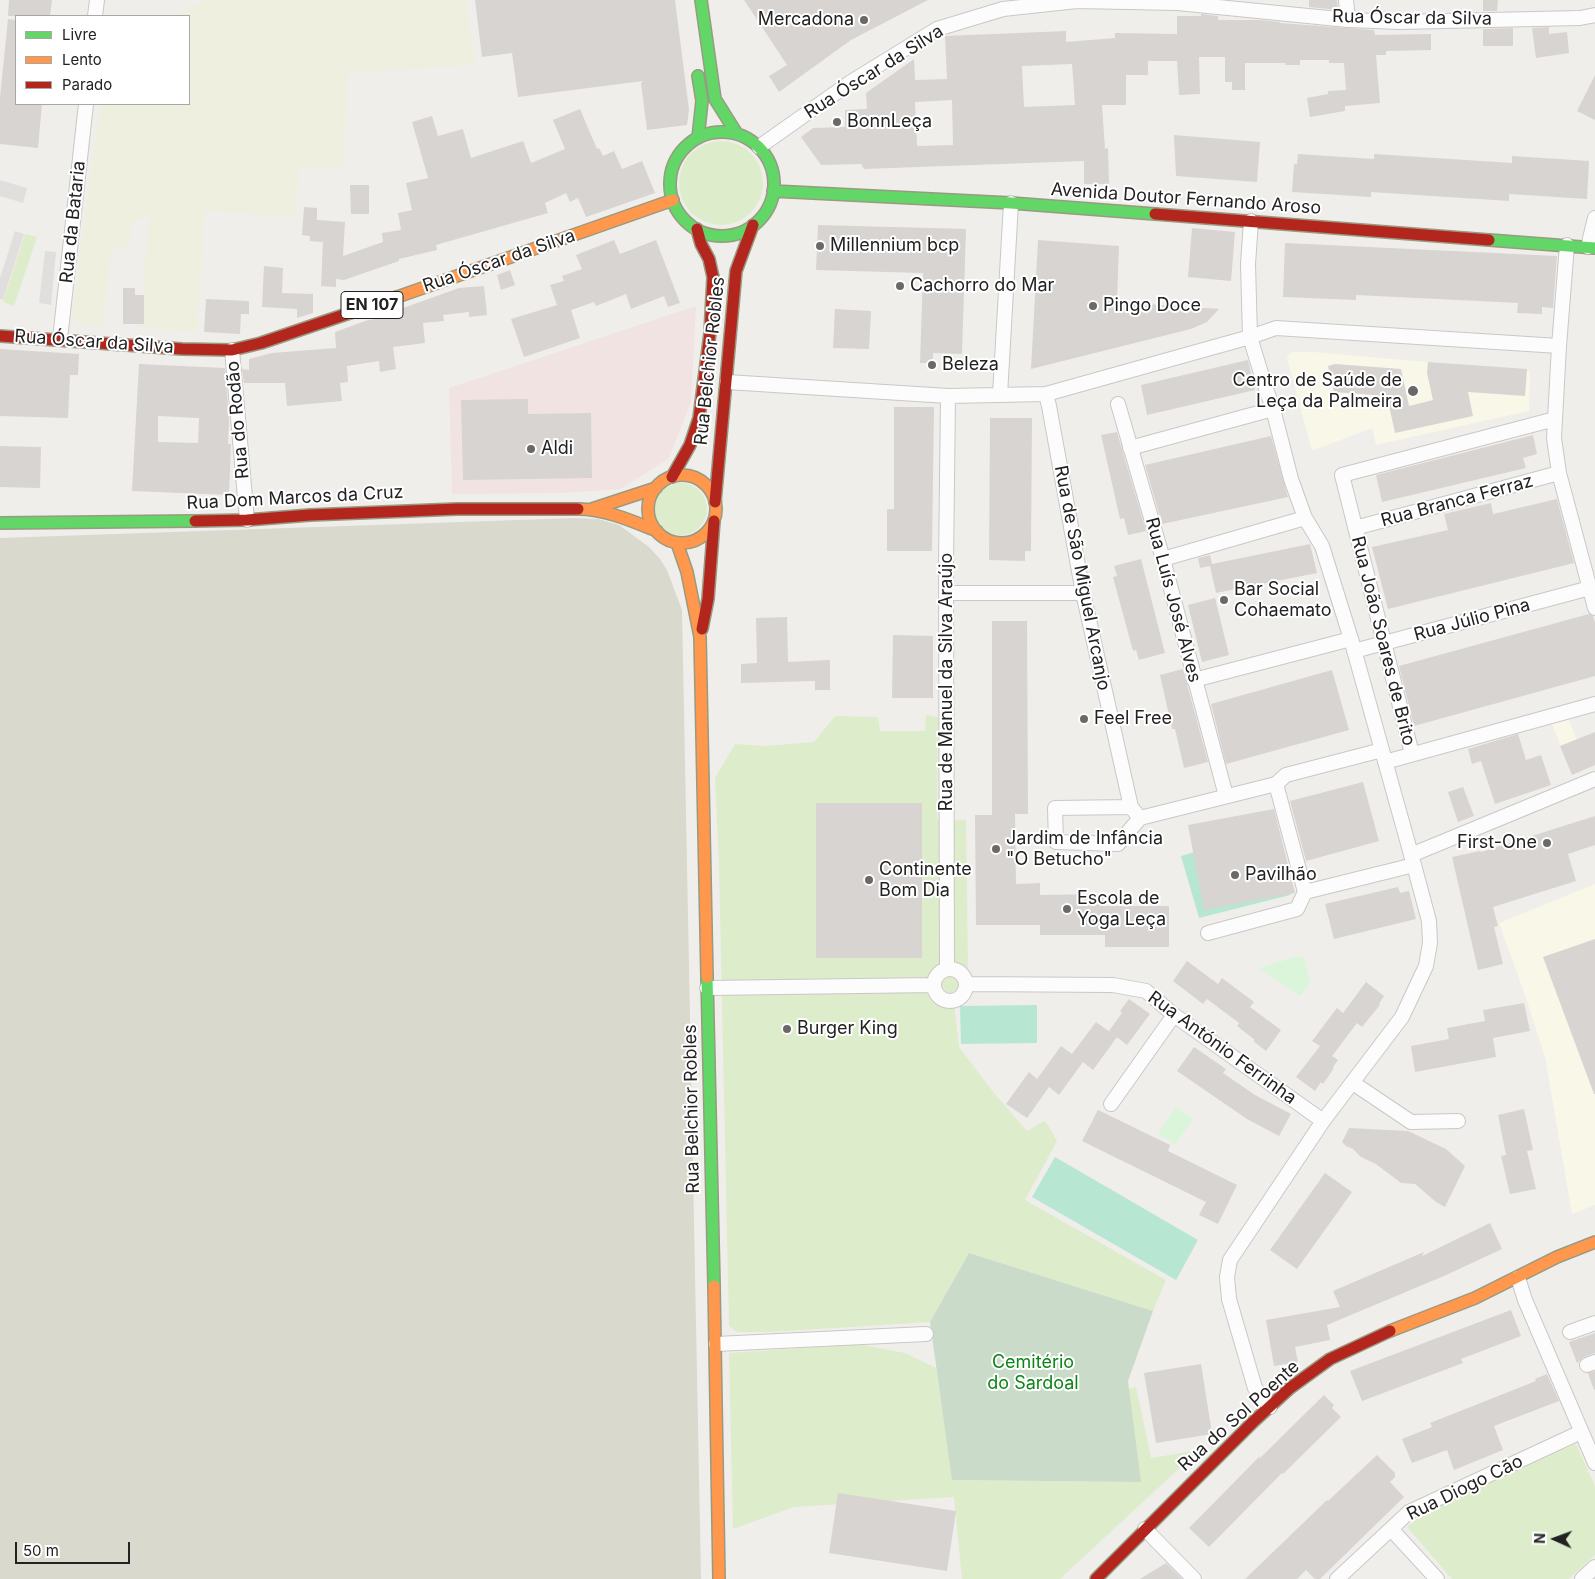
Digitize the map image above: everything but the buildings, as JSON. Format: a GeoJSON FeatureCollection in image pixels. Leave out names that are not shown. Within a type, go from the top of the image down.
{"type":"FeatureCollection","features":[{"type":"Feature","properties":{"kind":"main road"},"geometry":{"type":"LineString","coordinates":[[701,0],[714,99],[737,134]]}},
{"type":"Feature","properties":{"kind":"main road"},"geometry":{"type":"LineString","coordinates":[[697,64],[702,101],[698,138]]}},
{"type":"Feature","properties":{"kind":"main road"},"geometry":{"type":"LineString","coordinates":[[724,132],[737,134],[749,139],[769,160],[774,192],[763,216],[753,225],[740,232],[726,235],[711,234],[697,229],[687,222],[679,212],[673,200],[670,172],[677,158],[686,147],[698,138],[710,133],[724,132]]}},
{"type":"Feature","properties":{"kind":"main road","name":"Avenida Doutor Fernando Aroso"},"geometry":{"type":"LineString","coordinates":[[774,192],[1011,203],[1591,247]]}},
{"type":"Feature","properties":{"kind":"main road","name":"Rua Óscar da Silva"},"geometry":{"type":"LineString","coordinates":[[0,336],[182,349],[232,350],[351,312],[673,200]]}},
{"type":"Feature","properties":{"kind":"main road","name":"Rua Belchior Robles"},"geometry":{"type":"LineString","coordinates":[[715,502],[736,271],[753,225]]}},
{"type":"Feature","properties":{"kind":"main road","name":"Rua Belchior Robles"},"geometry":{"type":"LineString","coordinates":[[672,477],[690,445],[699,418],[710,333],[713,277],[709,259],[701,244],[697,229]]}},
{"type":"Feature","properties":{"kind":"main road"},"geometry":{"type":"LineString","coordinates":[[691,476],[699,480],[712,493],[715,502],[716,512],[714,521],[708,531],[699,538],[688,542],[677,543],[666,539],[657,531],[649,514],[651,496],[663,481],[672,477],[691,476]]}},
{"type":"Feature","properties":{"kind":"main road","name":"Rua Dom Marcos da Cruz"},"geometry":{"type":"LineString","coordinates":[[592,509],[656,488]]}},
{"type":"Feature","properties":{"kind":"main road","name":"Rua Dom Marcos da Cruz"},"geometry":{"type":"LineString","coordinates":[[0,523],[247,520],[310,515],[457,509],[592,509],[657,531]]}},
{"type":"Feature","properties":{"kind":"main road","name":"Rua Belchior Robles"},"geometry":{"type":"LineString","coordinates":[[700,637],[708,599],[714,521]]}},
{"type":"Feature","properties":{"kind":"main road","name":"Rua Belchior Robles"},"geometry":{"type":"LineString","coordinates":[[677,543],[687,572],[700,637],[710,1166],[716,1344],[719,1579]]}},
{"type":"Feature","properties":{"kind":"main road","name":"Rua do Sol Poente"},"geometry":{"type":"LineString","coordinates":[[1096,1579],[1270,1407],[1328,1361],[1360,1343],[1496,1289],[1578,1247],[1595,1242]]}},
{"type":"Feature","properties":{"kind":"street"},"geometry":{"type":"LineString","coordinates":[[95,15],[97,0]]}},
{"type":"Feature","properties":{"kind":"street"},"geometry":{"type":"LineString","coordinates":[[1346,0],[1348,20]]}},
{"type":"Feature","properties":{"kind":"street","name":"Rua Óscar da Silva"},"geometry":{"type":"LineString","coordinates":[[759,148],[852,82],[937,29],[1003,9],[1077,1],[1187,2],[1348,20],[1408,22],[1580,18],[1595,15]]}},
{"type":"Feature","properties":{"kind":"street","name":"Rua da Bataria"},"geometry":{"type":"LineString","coordinates":[[60,340],[86,105]]}},
{"type":"Feature","properties":{"kind":"street"},"geometry":{"type":"LineString","coordinates":[[1000,395],[1011,203]]}},
{"type":"Feature","properties":{"kind":"street"},"geometry":{"type":"LineString","coordinates":[[1591,247],[1595,218]]}},
{"type":"Feature","properties":{"kind":"street"},"geometry":{"type":"LineString","coordinates":[[1251,221],[1248,264],[1250,337],[1274,409],[1291,480],[1306,518],[1322,546],[1353,645],[1413,860],[1428,921],[1430,944],[1426,966],[1402,1017],[1323,1121],[1230,1260],[1226,1277],[1229,1299],[1255,1388],[1270,1407]]}},
{"type":"Feature","properties":{"kind":"street"},"geometry":{"type":"LineString","coordinates":[[1567,245],[1554,438],[1559,473],[1595,608]]}},
{"type":"Feature","properties":{"kind":"street"},"geometry":{"type":"LineString","coordinates":[[727,382],[948,396],[1046,394],[1276,328],[1559,346]]}},
{"type":"Feature","properties":{"kind":"street","name":"Rua do Rodão"},"geometry":{"type":"LineString","coordinates":[[232,350],[247,520]]}},
{"type":"Feature","properties":{"kind":"street","name":"Rua de São Miguel Arcanjo"},"geometry":{"type":"LineString","coordinates":[[1046,394],[1083,593],[1135,812]]}},
{"type":"Feature","properties":{"kind":"street","name":"Rua de Manuel da Silva Araújo"},"geometry":{"type":"LineString","coordinates":[[947,968],[946,593],[948,396]]}},
{"type":"Feature","properties":{"kind":"street","name":"Rua Luís José Alves"},"geometry":{"type":"LineString","coordinates":[[1118,404],[1163,559],[1226,796]]}},
{"type":"Feature","properties":{"kind":"street"},"geometry":{"type":"LineString","coordinates":[[1130,448],[1274,409]]}},
{"type":"Feature","properties":{"kind":"street","name":"Rua João Soares de Brito"},"geometry":{"type":"LineString","coordinates":[[1412,754],[1342,475],[1555,418]]}},
{"type":"Feature","properties":{"kind":"street","name":"Rua Branca Ferraz"},"geometry":{"type":"LineString","coordinates":[[1354,528],[1559,473]]}},
{"type":"Feature","properties":{"kind":"street"},"geometry":{"type":"LineString","coordinates":[[1163,559],[1306,518]]}},
{"type":"Feature","properties":{"kind":"street","name":"Rua Júlio Pina"},"geometry":{"type":"LineString","coordinates":[[1194,680],[1353,645],[1384,644],[1590,588]]}},
{"type":"Feature","properties":{"kind":"street"},"geometry":{"type":"LineString","coordinates":[[946,593],[1083,593]]}},
{"type":"Feature","properties":{"kind":"street"},"geometry":{"type":"LineString","coordinates":[[1135,812],[1118,844],[1056,842],[1055,808],[1135,812],[1226,796],[1276,784],[1286,775],[1383,756],[1412,754],[1595,704]]}},
{"type":"Feature","properties":{"kind":"street"},"geometry":{"type":"LineString","coordinates":[[1306,892],[1413,860],[1595,778]]}},
{"type":"Feature","properties":{"kind":"street"},"geometry":{"type":"LineString","coordinates":[[1208,933],[1297,909],[1306,892],[1276,784]]}},
{"type":"Feature","properties":{"kind":"street"},"geometry":{"type":"LineString","coordinates":[[947,968],[958,970],[965,978],[967,984],[964,994],[951,1001],[941,998],[934,985],[937,974],[947,968]]}},
{"type":"Feature","properties":{"kind":"street","name":"Rua António Ferrinha"},"geometry":{"type":"LineString","coordinates":[[967,984],[1113,985],[1146,991],[1174,1015],[1323,1121]]}},
{"type":"Feature","properties":{"kind":"street"},"geometry":{"type":"LineString","coordinates":[[706,988],[934,985]]}},
{"type":"Feature","properties":{"kind":"street"},"geometry":{"type":"LineString","coordinates":[[1111,1104],[1174,1015]]}},
{"type":"Feature","properties":{"kind":"street"},"geometry":{"type":"LineString","coordinates":[[1353,1083],[1411,1122],[1458,1121]]}},
{"type":"Feature","properties":{"kind":"street"},"geometry":{"type":"LineString","coordinates":[[1518,1278],[1525,1300],[1595,1463]]}},
{"type":"Feature","properties":{"kind":"street"},"geometry":{"type":"LineString","coordinates":[[1570,1332],[1595,1323]]}},
{"type":"Feature","properties":{"kind":"street"},"geometry":{"type":"LineString","coordinates":[[716,1344],[926,1334]]}},
{"type":"Feature","properties":{"kind":"street","name":"Rua Diogo Cão"},"geometry":{"type":"LineString","coordinates":[[1338,1579],[1409,1512],[1581,1432]]}},
{"type":"Feature","properties":{"kind":"street"},"geometry":{"type":"LineString","coordinates":[[1145,1529],[1194,1579]]}},
{"type":"Feature","properties":{"kind":"street"},"geometry":{"type":"LineString","coordinates":[[1391,1529],[1436,1579]]}},
{"type":"Feature","properties":{"kind":"street"},"geometry":{"type":"LineString","coordinates":[[1582,1579],[1595,1567]]}},
{"type":"Feature","properties":{"kind":"shaded area"},"geometry":{"type":"Polygon","coordinates":[[[0,180],[27,188],[23,203],[0,196],[0,180]]]}},
{"type":"Feature","properties":{"kind":"shaded area"},"geometry":{"type":"Polygon","coordinates":[[[15,231],[24,234],[3,300],[0,299],[0,278],[15,231]]]}},
{"type":"Feature","properties":{"kind":"shaded area"},"geometry":{"type":"Polygon","coordinates":[[[45,251],[56,252],[51,305],[39,303],[45,251]]]}},
{"type":"Feature","properties":{"kind":"shaded area"},"geometry":{"type":"Polygon","coordinates":[[[696,306],[691,402],[669,458],[621,489],[560,493],[452,494],[449,388],[696,306]]]}},
{"type":"Feature","properties":{"kind":"shaded area","name":"Centro de Saúde de Leça da Palmeira"},"geometry":{"type":"Polygon","coordinates":[[[1313,352],[1530,371],[1529,411],[1376,445],[1372,428],[1312,451],[1287,358],[1290,353],[1313,352]]]}},
{"type":"Feature","properties":{"kind":"shaded area"},"geometry":{"type":"Polygon","coordinates":[[[576,518],[598,519],[619,525],[649,547],[667,570],[682,610],[701,1579],[0,1579],[0,538],[576,518]]]}},
{"type":"Feature","properties":{"kind":"shaded area"},"geometry":{"type":"Polygon","coordinates":[[[1569,720],[1588,768],[1572,775],[1552,724],[1569,720]]]}},
{"type":"Feature","properties":{"kind":"shaded area"},"geometry":{"type":"Polygon","coordinates":[[[1595,884],[1595,1205],[1572,1214],[1545,1057],[1499,923],[1595,884]]]}},
{"type":"Feature","properties":{"kind":"green space"},"geometry":{"type":"Polygon","coordinates":[[[207,0],[467,1],[475,65],[349,73],[342,167],[299,170],[296,217],[205,211],[197,332],[139,328],[149,215],[132,223],[129,249],[112,247],[103,328],[78,325],[72,316],[100,105],[190,105],[190,15],[174,15],[207,0]]]}},
{"type":"Feature","properties":{"kind":"green space"},"geometry":{"type":"Polygon","coordinates":[[[713,141],[729,141],[745,148],[756,159],[763,175],[760,199],[751,213],[745,218],[729,225],[713,225],[697,218],[686,207],[679,191],[679,175],[686,159],[697,148],[713,141]]]}},
{"type":"Feature","properties":{"kind":"green space"},"geometry":{"type":"Polygon","coordinates":[[[25,234],[37,237],[14,306],[3,302],[25,234]]]}},
{"type":"Feature","properties":{"kind":"green space"},"geometry":{"type":"Polygon","coordinates":[[[681,483],[695,487],[703,495],[707,509],[703,523],[695,531],[681,535],[667,531],[659,523],[655,509],[659,495],[667,487],[681,483]]]}},
{"type":"Feature","properties":{"kind":"green space"},"geometry":{"type":"Polygon","coordinates":[[[926,715],[938,717],[937,819],[966,820],[968,969],[954,1003],[959,1047],[994,1093],[1027,1131],[1044,1121],[1057,1141],[1025,1200],[1166,1280],[1153,1311],[969,1253],[930,1322],[771,1332],[737,1332],[729,1326],[719,864],[715,778],[735,744],[766,746],[814,742],[835,716],[878,717],[880,731],[925,731],[926,715]]]}},
{"type":"Feature","properties":{"kind":"green space","name":"Pavilhão"},"geometry":{"type":"Polygon","coordinates":[[[1271,830],[1290,895],[1199,918],[1181,856],[1271,830]]]}},
{"type":"Feature","properties":{"kind":"green space"},"geometry":{"type":"Polygon","coordinates":[[[1299,956],[1304,958],[1310,983],[1300,996],[1259,968],[1299,956]]]}},
{"type":"Feature","properties":{"kind":"green space"},"geometry":{"type":"Polygon","coordinates":[[[1037,1005],[1037,1043],[961,1044],[960,1006],[1037,1005]]]}},
{"type":"Feature","properties":{"kind":"green space"},"geometry":{"type":"Polygon","coordinates":[[[1176,1107],[1193,1119],[1175,1145],[1158,1133],[1176,1107]]]}},
{"type":"Feature","properties":{"kind":"green space"},"geometry":{"type":"Polygon","coordinates":[[[1055,1157],[1198,1240],[1176,1280],[1032,1197],[1055,1157]]]}},
{"type":"Feature","properties":{"kind":"green space","name":"Cemitério do Sardoal"},"geometry":{"type":"Polygon","coordinates":[[[969,1253],[1153,1311],[1128,1381],[1141,1482],[952,1480],[930,1322],[969,1253]]]}},
{"type":"Feature","properties":{"kind":"green space"},"geometry":{"type":"Polygon","coordinates":[[[858,1344],[905,1353],[936,1368],[953,1480],[1140,1482],[1128,1389],[1136,1387],[1151,1458],[1199,1450],[1060,1579],[962,1579],[954,1497],[794,1507],[733,1529],[729,1353],[858,1344]]]}},
{"type":"Feature","properties":{"kind":"green space"},"geometry":{"type":"Polygon","coordinates":[[[1576,1444],[1595,1486],[1595,1555],[1569,1579],[1452,1579],[1407,1527],[1429,1509],[1446,1500],[1576,1444]]]}},
{"type":"Feature","properties":{"kind":"traffic: fast"},"geometry":{"type":"LineString","coordinates":[[701,0],[715,99],[737,134]]}},
{"type":"Feature","properties":{"kind":"traffic: fast"},"geometry":{"type":"LineString","coordinates":[[698,76],[702,101],[698,138]]}},
{"type":"Feature","properties":{"kind":"traffic: fast"},"geometry":{"type":"LineString","coordinates":[[722,132],[742,136],[759,147],[770,164],[774,184],[770,204],[759,221],[742,232],[722,236],[702,232],[685,221],[674,204],[670,184],[674,164],[685,147],[702,136],[722,132]]}},
{"type":"Feature","properties":{"kind":"traffic: fast"},"geometry":{"type":"LineString","coordinates":[[773,191],[1011,203],[1155,214]]}},
{"type":"Feature","properties":{"kind":"traffic: fast"},"geometry":{"type":"LineString","coordinates":[[1489,240],[1595,248]]}},
{"type":"Feature","properties":{"kind":"traffic: fast"},"geometry":{"type":"LineString","coordinates":[[0,523],[195,521]]}},
{"type":"Feature","properties":{"kind":"traffic: fast"},"geometry":{"type":"LineString","coordinates":[[707,977],[714,1286]]}},
{"type":"Feature","properties":{"kind":"traffic: slow"},"geometry":{"type":"LineString","coordinates":[[397,297],[673,200]]}},
{"type":"Feature","properties":{"kind":"traffic: slow"},"geometry":{"type":"LineString","coordinates":[[682,475],[695,478],[706,485],[713,496],[716,509],[713,522],[706,533],[695,540],[682,543],[669,540],[658,533],[651,522],[648,509],[651,496],[658,485],[669,478],[682,475]]}},
{"type":"Feature","properties":{"kind":"traffic: slow"},"geometry":{"type":"LineString","coordinates":[[592,509],[656,488]]}},
{"type":"Feature","properties":{"kind":"traffic: slow"},"geometry":{"type":"LineString","coordinates":[[578,509],[608,513],[657,531]]}},
{"type":"Feature","properties":{"kind":"traffic: slow"},"geometry":{"type":"LineString","coordinates":[[677,543],[687,572],[700,637],[707,977]]}},
{"type":"Feature","properties":{"kind":"traffic: slow"},"geometry":{"type":"LineString","coordinates":[[1390,1331],[1475,1298],[1557,1257],[1595,1242]]}},
{"type":"Feature","properties":{"kind":"traffic: slow"},"geometry":{"type":"LineString","coordinates":[[714,1286],[719,1579]]}},
{"type":"Feature","properties":{"kind":"traffic: jam"},"geometry":{"type":"LineString","coordinates":[[1155,214],[1489,240]]}},
{"type":"Feature","properties":{"kind":"traffic: jam"},"geometry":{"type":"LineString","coordinates":[[715,502],[736,271],[753,225]]}},
{"type":"Feature","properties":{"kind":"traffic: jam"},"geometry":{"type":"LineString","coordinates":[[672,477],[690,445],[699,418],[710,333],[713,277],[709,259],[701,244],[697,229]]}},
{"type":"Feature","properties":{"kind":"traffic: jam"},"geometry":{"type":"LineString","coordinates":[[0,336],[182,349],[232,350],[261,343],[397,297]]}},
{"type":"Feature","properties":{"kind":"traffic: jam"},"geometry":{"type":"LineString","coordinates":[[195,521],[457,509],[578,509]]}},
{"type":"Feature","properties":{"kind":"traffic: jam"},"geometry":{"type":"LineString","coordinates":[[702,629],[708,599],[714,521]]}},
{"type":"Feature","properties":{"kind":"traffic: jam"},"geometry":{"type":"LineString","coordinates":[[1096,1579],[1253,1422],[1290,1388],[1330,1359],[1390,1331]]}},
{"type":"Feature","properties":{"kind":"place","name":"Mercadona"},"geometry":{"type":"Point","coordinates":[864,20]}},
{"type":"Feature","properties":{"kind":"place","name":"BonnLeça"},"geometry":{"type":"Point","coordinates":[837,122]}},
{"type":"Feature","properties":{"kind":"place","name":"Millennium bcp"},"geometry":{"type":"Point","coordinates":[820,246]}},
{"type":"Feature","properties":{"kind":"place","name":"Cachorro do Mar"},"geometry":{"type":"Point","coordinates":[900,286]}},
{"type":"Feature","properties":{"kind":"place","name":"Pingo Doce"},"geometry":{"type":"Point","coordinates":[1093,306]}},
{"type":"Feature","properties":{"kind":"place","name":"Beleza"},"geometry":{"type":"Point","coordinates":[932,365]}},
{"type":"Feature","properties":{"kind":"place","name":"Centro de Saúde de Leça da Palmeira"},"geometry":{"type":"Point","coordinates":[1413,391]}},
{"type":"Feature","properties":{"kind":"place","name":"Aldi"},"geometry":{"type":"Point","coordinates":[531,449]}},
{"type":"Feature","properties":{"kind":"place","name":"Bar Social Cohaemato"},"geometry":{"type":"Point","coordinates":[1224,600]}},
{"type":"Feature","properties":{"kind":"place","name":"Feel Free"},"geometry":{"type":"Point","coordinates":[1084,719]}},
{"type":"Feature","properties":{"kind":"place","name":"First-One"},"geometry":{"type":"Point","coordinates":[1547,843]}},
{"type":"Feature","properties":{"kind":"place","name":"Jardim de Infância \"O Betucho\""},"geometry":{"type":"Point","coordinates":[996,849]}},
{"type":"Feature","properties":{"kind":"place","name":"Pavilhão"},"geometry":{"type":"Point","coordinates":[1235,875]}},
{"type":"Feature","properties":{"kind":"place","name":"Continente Bom Dia"},"geometry":{"type":"Point","coordinates":[869,880]}},
{"type":"Feature","properties":{"kind":"place","name":"Escola de Yoga Leça"},"geometry":{"type":"Point","coordinates":[1067,909]}},
{"type":"Feature","properties":{"kind":"place","name":"Burger King"},"geometry":{"type":"Point","coordinates":[787,1029]}}]}
